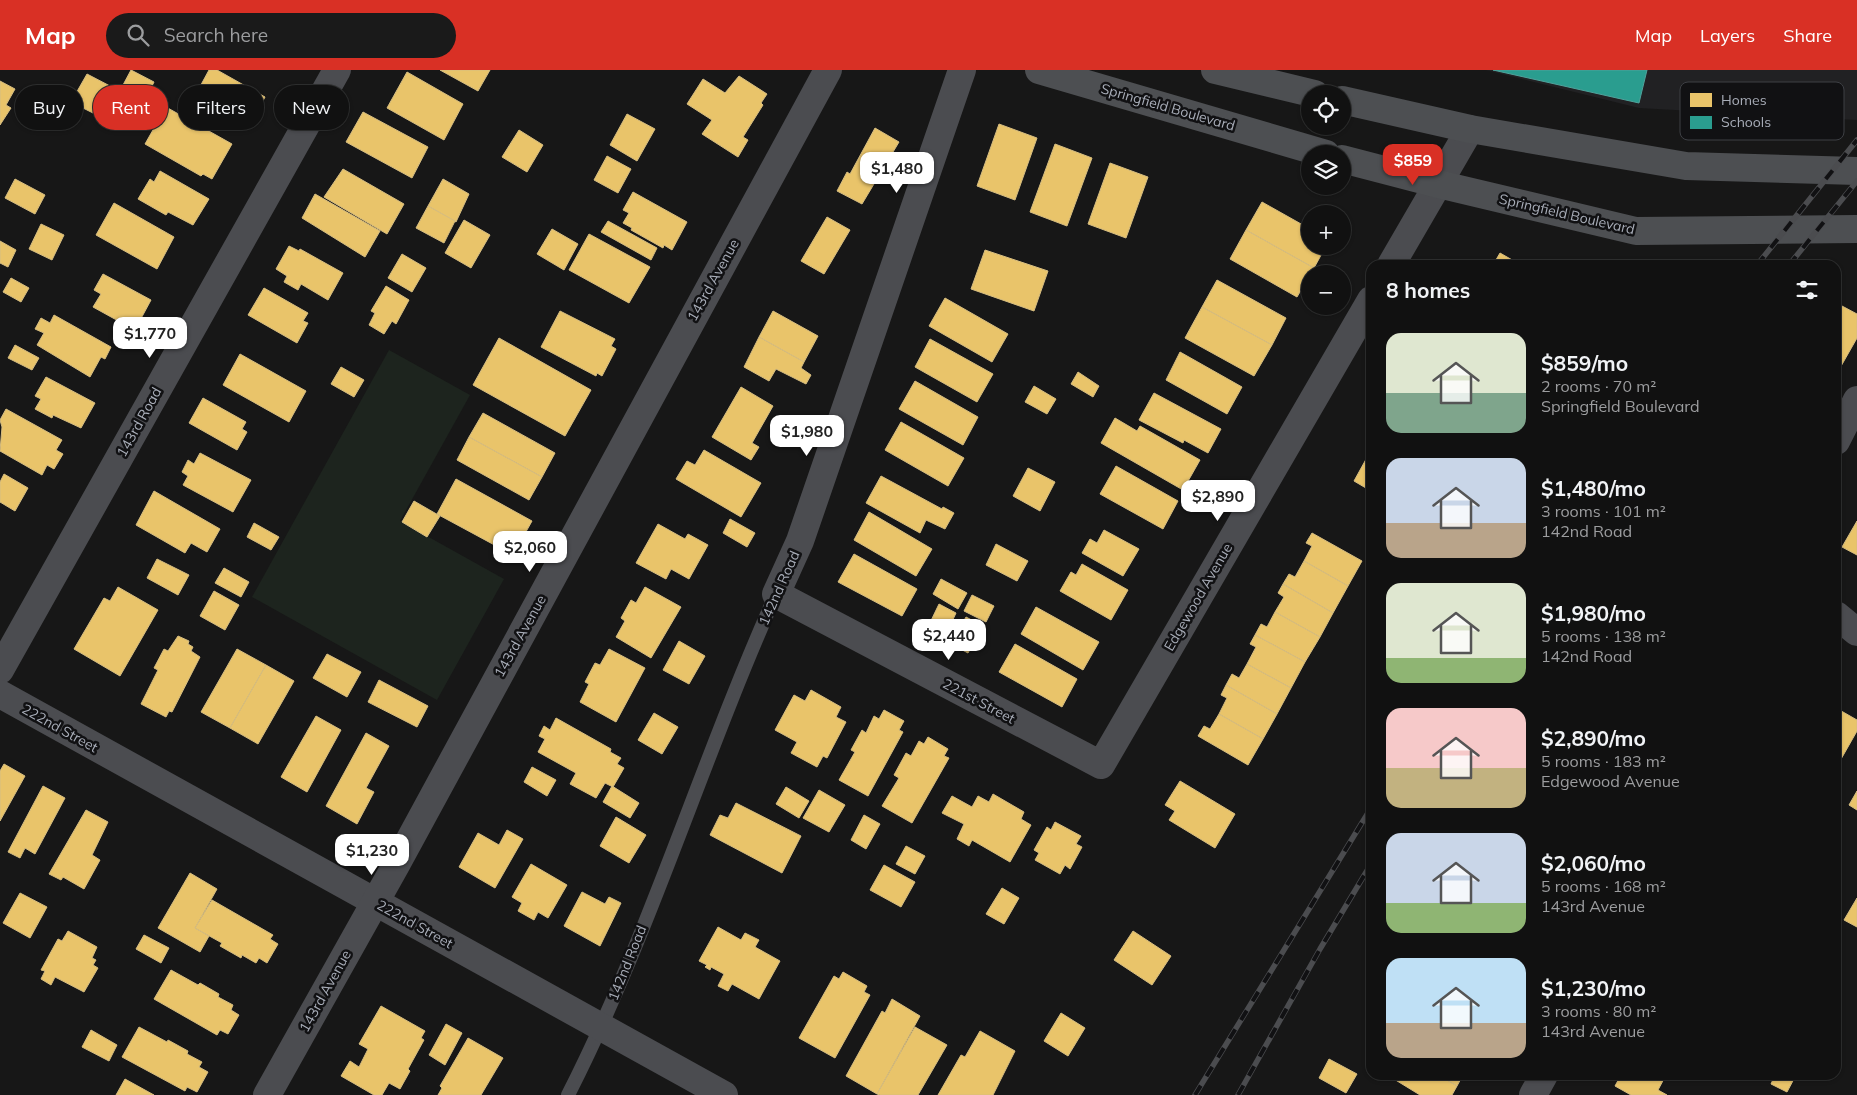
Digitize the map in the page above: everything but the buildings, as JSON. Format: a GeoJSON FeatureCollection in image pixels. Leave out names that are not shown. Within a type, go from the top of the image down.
{"type":"FeatureCollection","features":[{"type":"Feature","properties":{"kind":"main road","name":"Springfield Boulevard"},"geometry":{"type":"LineString","coordinates":[[1039,70],[1301,147]]}},
{"type":"Feature","properties":{"kind":"main road"},"geometry":{"type":"LineString","coordinates":[[1215,70],[1301,91]]}},
{"type":"Feature","properties":{"kind":"main road"},"geometry":{"type":"LineString","coordinates":[[1351,102],[1470,129],[1686,166],[1857,171]]}},
{"type":"Feature","properties":{"kind":"main road","name":"Springfield Boulevard"},"geometry":{"type":"LineString","coordinates":[[1351,161],[1636,231],[1857,229]]}},
{"type":"Feature","properties":{"kind":"street","name":"143rd Road"},"geometry":{"type":"LineString","coordinates":[[0,670],[337,70]]}},
{"type":"Feature","properties":{"kind":"street","name":"143rd Avenue"},"geometry":{"type":"LineString","coordinates":[[267,1095],[375,902],[828,70]]}},
{"type":"Feature","properties":{"kind":"street","name":"142nd Road"},"geometry":{"type":"LineString","coordinates":[[776,594],[800,541],[962,70]]}},
{"type":"Feature","properties":{"kind":"street"},"geometry":{"type":"LineString","coordinates":[[1394,260],[1470,129]]}},
{"type":"Feature","properties":{"kind":"street","name":"Edgewood Avenue"},"geometry":{"type":"LineString","coordinates":[[1101,765],[1366,309]]}},
{"type":"Feature","properties":{"kind":"street"},"geometry":{"type":"LineString","coordinates":[[1841,430],[1857,400]]}},
{"type":"Feature","properties":{"kind":"street","name":"221st Street"},"geometry":{"type":"LineString","coordinates":[[776,594],[1101,765]]}},
{"type":"Feature","properties":{"kind":"street"},"geometry":{"type":"LineString","coordinates":[[1841,619],[1857,632]]}},
{"type":"Feature","properties":{"kind":"street","name":"222nd Street"},"geometry":{"type":"LineString","coordinates":[[0,694],[724,1095]]}},
{"type":"Feature","properties":{"kind":"street"},"geometry":{"type":"LineString","coordinates":[[1533,1095],[1541,1080]]}},
{"type":"Feature","properties":{"kind":"lane","name":"142nd Road"},"geometry":{"type":"LineString","coordinates":[[568,1095],[620,982],[749,655],[776,594]]}},
{"type":"Feature","properties":{"kind":"shaded area"},"geometry":{"type":"Polygon","coordinates":[[[1486,70],[1857,70],[1857,120],[1844,119],[1844,82],[1680,82],[1680,110],[1639,108],[1486,70]]]}},
{"type":"Feature","properties":{"kind":"shaded area"},"geometry":{"type":"Polygon","coordinates":[[[389,350],[470,395],[400,521],[504,579],[437,700],[252,597],[389,350]]]}},
{"type":"Feature","properties":{"kind":"railway"},"geometry":{"type":"LineString","coordinates":[[1761,260],[1857,140]]}},
{"type":"Feature","properties":{"kind":"railway"},"geometry":{"type":"LineString","coordinates":[[1793,260],[1857,181]]}},
{"type":"Feature","properties":{"kind":"railway"},"geometry":{"type":"LineString","coordinates":[[1195,1095],[1366,816]]}},
{"type":"Feature","properties":{"kind":"railway"},"geometry":{"type":"LineString","coordinates":[[1238,1095],[1320,949],[1366,872]]}}]}
